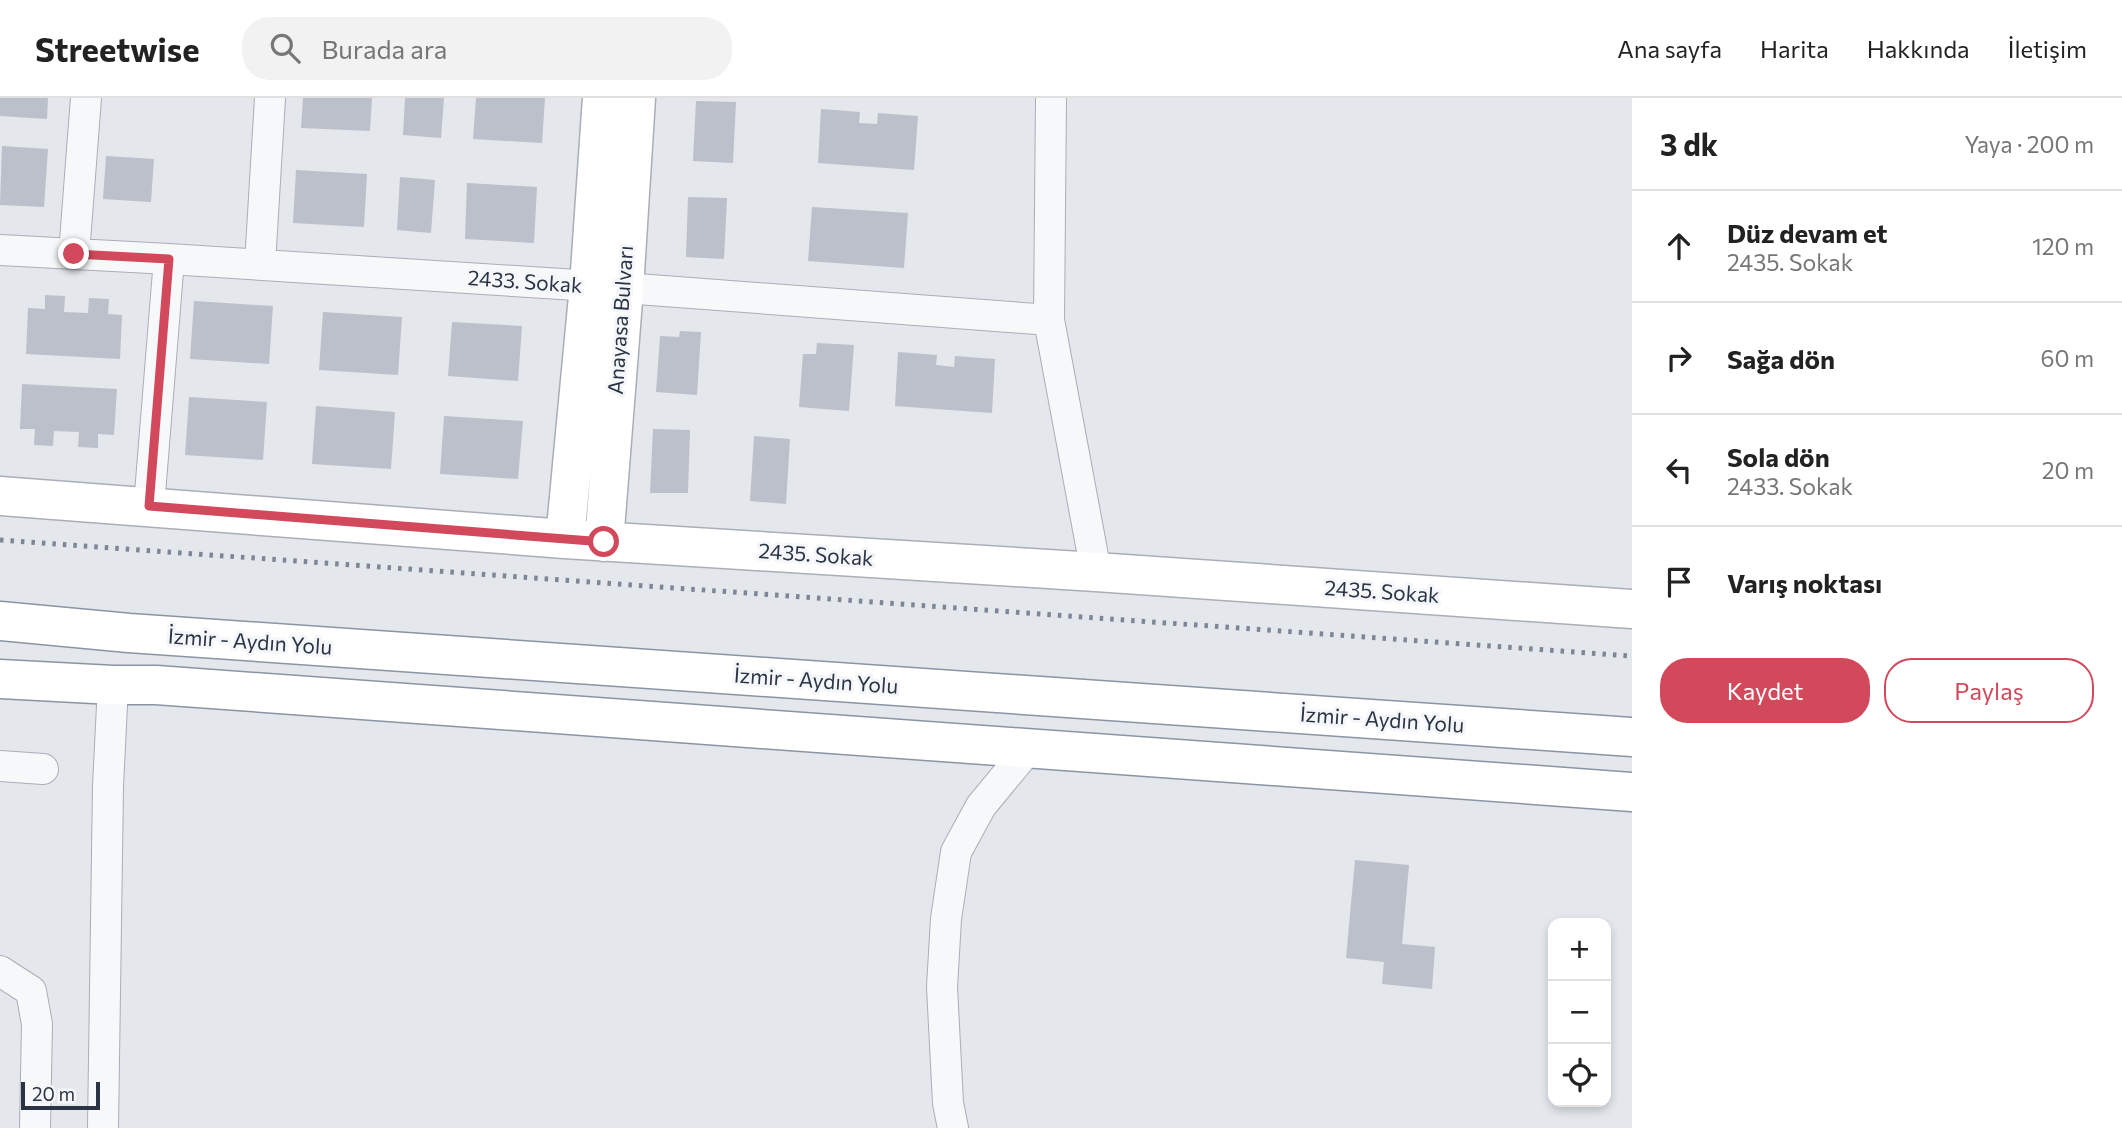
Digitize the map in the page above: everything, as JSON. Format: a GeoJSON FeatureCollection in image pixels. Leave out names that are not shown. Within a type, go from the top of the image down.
{"type":"FeatureCollection","features":[{"type":"Feature","properties":{"kind":"main road","name":"Anayasa Bulvarı"},"geometry":{"type":"LineString","coordinates":[[602,98],[607,287],[604,542]]}},
{"type":"Feature","properties":{"kind":"main road","name":"Anayasa Bulvarı"},"geometry":{"type":"LineString","coordinates":[[565,539],[636,98]]}},
{"type":"Feature","properties":{"kind":"main road","name":"2435. Sokak"},"geometry":{"type":"LineString","coordinates":[[0,496],[604,542],[1632,609]]}},
{"type":"Feature","properties":{"kind":"main road","name":"İzmir - Aydın Yolu"},"geometry":{"type":"LineString","coordinates":[[0,621],[143,634],[1632,737]]}},
{"type":"Feature","properties":{"kind":"main road"},"geometry":{"type":"LineString","coordinates":[[0,679],[156,684],[1632,792]]}},
{"type":"Feature","properties":{"kind":"street"},"geometry":{"type":"LineString","coordinates":[[74,254],[86,98]]}},
{"type":"Feature","properties":{"kind":"street"},"geometry":{"type":"LineString","coordinates":[[260,264],[270,98]]}},
{"type":"Feature","properties":{"kind":"street"},"geometry":{"type":"LineString","coordinates":[[1051,98],[1049,320],[1096,572]]}},
{"type":"Feature","properties":{"kind":"street","name":"2433. Sokak"},"geometry":{"type":"LineString","coordinates":[[0,250],[607,287],[1049,320]]}},
{"type":"Feature","properties":{"kind":"street"},"geometry":{"type":"LineString","coordinates":[[149,506],[169,259]]}},
{"type":"Feature","properties":{"kind":"street"},"geometry":{"type":"LineString","coordinates":[[103,1128],[108,786],[113,684]]}},
{"type":"Feature","properties":{"kind":"street"},"geometry":{"type":"LineString","coordinates":[[953,1128],[948,1103],[942,988],[946,919],[956,852],[981,806],[1029,748]]}},
{"type":"Feature","properties":{"kind":"street"},"geometry":{"type":"LineString","coordinates":[[0,766],[43,769]]}},
{"type":"Feature","properties":{"kind":"street"},"geometry":{"type":"LineString","coordinates":[[0,971],[31,990],[37,1024],[35,1128]]}},
{"type":"Feature","properties":{"kind":"building"},"geometry":{"type":"Polygon","coordinates":[[[0,98],[48,98],[47,119],[0,116],[0,98]]]}},
{"type":"Feature","properties":{"kind":"building"},"geometry":{"type":"Polygon","coordinates":[[[303,98],[372,98],[370,131],[301,128],[303,98]]]}},
{"type":"Feature","properties":{"kind":"building"},"geometry":{"type":"Polygon","coordinates":[[[405,98],[444,98],[441,138],[403,135],[405,98]]]}},
{"type":"Feature","properties":{"kind":"building"},"geometry":{"type":"Polygon","coordinates":[[[476,98],[545,98],[542,143],[473,139],[476,98]]]}},
{"type":"Feature","properties":{"kind":"building"},"geometry":{"type":"Polygon","coordinates":[[[696,101],[736,102],[733,163],[693,161],[696,101]]]}},
{"type":"Feature","properties":{"kind":"building"},"geometry":{"type":"Polygon","coordinates":[[[821,109],[860,112],[859,123],[877,124],[878,113],[918,116],[914,170],[818,163],[821,109]]]}},
{"type":"Feature","properties":{"kind":"building"},"geometry":{"type":"Polygon","coordinates":[[[2,146],[48,149],[44,207],[0,205],[2,146]]]}},
{"type":"Feature","properties":{"kind":"building"},"geometry":{"type":"Polygon","coordinates":[[[106,156],[154,159],[151,202],[103,199],[106,156]]]}},
{"type":"Feature","properties":{"kind":"building"},"geometry":{"type":"Polygon","coordinates":[[[296,170],[367,174],[364,227],[293,223],[296,170]]]}},
{"type":"Feature","properties":{"kind":"building"},"geometry":{"type":"Polygon","coordinates":[[[400,177],[435,180],[431,233],[397,230],[400,177]]]}},
{"type":"Feature","properties":{"kind":"building"},"geometry":{"type":"Polygon","coordinates":[[[467,183],[537,187],[534,243],[465,239],[467,183]]]}},
{"type":"Feature","properties":{"kind":"building"},"geometry":{"type":"Polygon","coordinates":[[[688,197],[727,198],[724,259],[686,257],[688,197]]]}},
{"type":"Feature","properties":{"kind":"building"},"geometry":{"type":"Polygon","coordinates":[[[812,207],[908,213],[904,268],[808,261],[812,207]]]}},
{"type":"Feature","properties":{"kind":"building"},"geometry":{"type":"Polygon","coordinates":[[[45,295],[65,296],[64,312],[88,313],[89,298],[109,299],[108,314],[122,315],[120,359],[26,354],[28,308],[45,309],[45,295]]]}},
{"type":"Feature","properties":{"kind":"building"},"geometry":{"type":"Polygon","coordinates":[[[194,301],[273,306],[269,364],[190,359],[194,301]]]}},
{"type":"Feature","properties":{"kind":"building"},"geometry":{"type":"Polygon","coordinates":[[[323,312],[402,317],[398,375],[319,370],[323,312]]]}},
{"type":"Feature","properties":{"kind":"building"},"geometry":{"type":"Polygon","coordinates":[[[452,322],[522,326],[518,381],[448,376],[452,322]]]}},
{"type":"Feature","properties":{"kind":"building"},"geometry":{"type":"Polygon","coordinates":[[[680,331],[701,332],[697,395],[656,392],[660,336],[679,337],[680,331]]]}},
{"type":"Feature","properties":{"kind":"building"},"geometry":{"type":"Polygon","coordinates":[[[817,343],[854,345],[849,411],[799,407],[803,354],[816,354],[817,343]]]}},
{"type":"Feature","properties":{"kind":"building"},"geometry":{"type":"Polygon","coordinates":[[[898,352],[937,355],[936,365],[954,367],[955,356],[995,359],[992,413],[895,406],[898,352]]]}},
{"type":"Feature","properties":{"kind":"building"},"geometry":{"type":"Polygon","coordinates":[[[22,384],[117,389],[114,435],[98,434],[98,448],[78,447],[79,432],[54,431],[53,446],[34,445],[35,429],[20,429],[22,384]]]}},
{"type":"Feature","properties":{"kind":"building"},"geometry":{"type":"Polygon","coordinates":[[[189,397],[267,402],[263,460],[185,455],[189,397]]]}},
{"type":"Feature","properties":{"kind":"building"},"geometry":{"type":"Polygon","coordinates":[[[316,406],[395,412],[391,469],[312,464],[316,406]]]}},
{"type":"Feature","properties":{"kind":"building"},"geometry":{"type":"Polygon","coordinates":[[[444,416],[523,421],[518,479],[440,474],[444,416]]]}},
{"type":"Feature","properties":{"kind":"building"},"geometry":{"type":"Polygon","coordinates":[[[653,429],[690,430],[688,493],[650,493],[653,429]]]}},
{"type":"Feature","properties":{"kind":"building"},"geometry":{"type":"Polygon","coordinates":[[[754,436],[790,439],[786,504],[750,501],[754,436]]]}},
{"type":"Feature","properties":{"kind":"building"},"geometry":{"type":"Polygon","coordinates":[[[1355,860],[1409,865],[1402,944],[1435,947],[1432,989],[1382,984],[1384,962],[1346,958],[1355,860]]]}},
{"type":"Feature","properties":{"kind":"railway"},"geometry":{"type":"LineString","coordinates":[[0,540],[1632,656]]}},
{"type":"Feature","properties":{"kind":"route"},"geometry":{"type":"LineString","coordinates":[[74,254],[169,259],[149,506],[604,542]]}}]}
